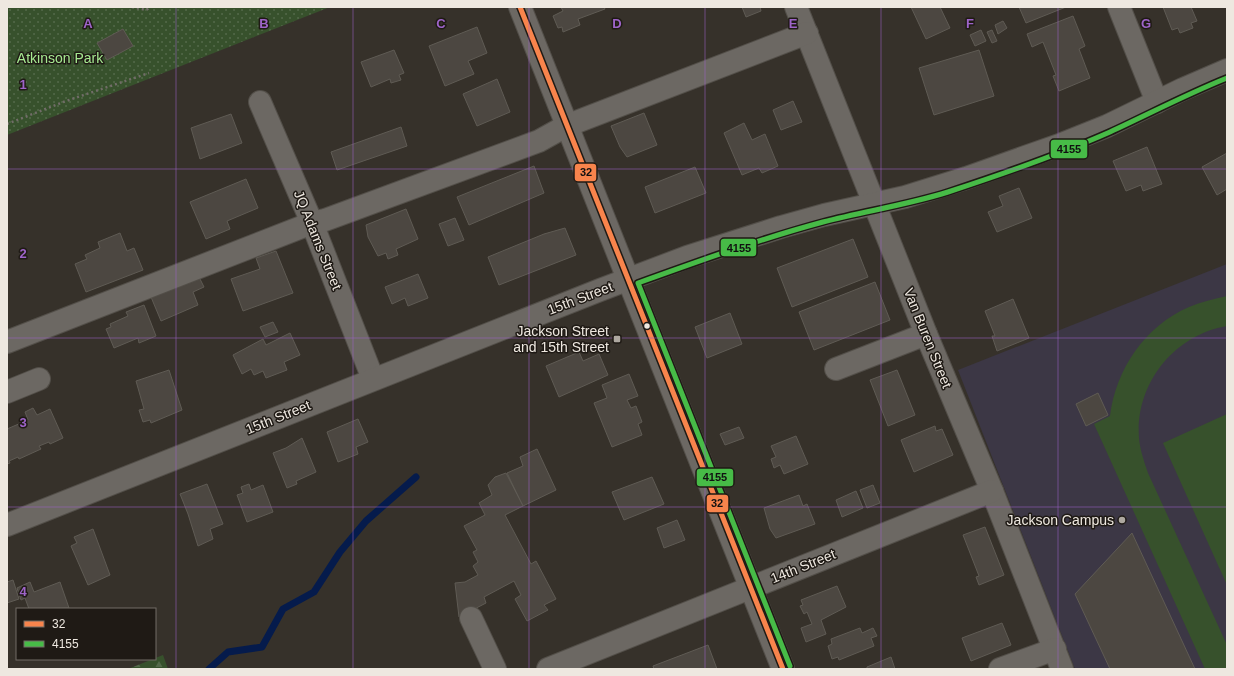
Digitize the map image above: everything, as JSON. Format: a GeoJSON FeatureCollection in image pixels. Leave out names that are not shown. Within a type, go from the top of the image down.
{"type":"FeatureCollection","features":[{"type":"Feature","properties":{"kind":"street"},"geometry":{"type":"LineString","coordinates":[[520,7],[783,669]]}},
{"type":"Feature","properties":{"kind":"street","name":"Van Buren Street"},"geometry":{"type":"LineString","coordinates":[[796,7],[926,334],[992,491],[1062,669]]}},
{"type":"Feature","properties":{"kind":"street"},"geometry":{"type":"LineString","coordinates":[[1119,7],[1157,102]]}},
{"type":"Feature","properties":{"kind":"street"},"geometry":{"type":"LineString","coordinates":[[7,342],[312,223],[325,220],[539,142],[566,126],[807,33]]}},
{"type":"Feature","properties":{"kind":"street","name":"15th Street"},"geometry":{"type":"LineString","coordinates":[[7,524],[373,379],[687,257],[824,215],[906,197],[945,186],[1107,126],[1183,89],[1227,70]]}},
{"type":"Feature","properties":{"kind":"street","name":"JQ Adams Street"},"geometry":{"type":"LineString","coordinates":[[260,102],[312,223],[373,379]]}},
{"type":"Feature","properties":{"kind":"street"},"geometry":{"type":"LineString","coordinates":[[836,369],[926,334]]}},
{"type":"Feature","properties":{"kind":"street"},"geometry":{"type":"LineString","coordinates":[[7,392],[39,379]]}},
{"type":"Feature","properties":{"kind":"street","name":"14th Street"},"geometry":{"type":"LineString","coordinates":[[548,669],[992,491]]}},
{"type":"Feature","properties":{"kind":"street"},"geometry":{"type":"LineString","coordinates":[[471,618],[495,669]]}},
{"type":"Feature","properties":{"kind":"street"},"geometry":{"type":"LineString","coordinates":[[1000,669],[1054,649]]}},
{"type":"Feature","properties":{"kind":"path"},"geometry":{"type":"LineString","coordinates":[[132,7],[146,10],[151,7]]}},
{"type":"Feature","properties":{"kind":"path"},"geometry":{"type":"LineString","coordinates":[[7,124],[66,101],[149,73]]}},
{"type":"Feature","properties":{"kind":"shaded area","name":"Jackson Campus"},"geometry":{"type":"Polygon","coordinates":[[[1227,264],[1227,669],[1075,669],[958,370],[1227,264]]]}},
{"type":"Feature","properties":{"kind":"green space","name":"Atkinson Park"},"geometry":{"type":"Polygon","coordinates":[[[7,7],[330,7],[7,135],[7,7]]]}},
{"type":"Feature","properties":{"kind":"green space"},"geometry":{"type":"Polygon","coordinates":[[[1227,296],[1227,326],[1208,331],[1190,340],[1175,351],[1162,365],[1151,381],[1139,418],[1139,438],[1142,456],[1148,473],[1227,645],[1227,669],[1205,669],[1094,424],[1110,416],[1113,399],[1126,366],[1146,337],[1173,315],[1203,302],[1227,296]]]}},
{"type":"Feature","properties":{"kind":"green space"},"geometry":{"type":"Polygon","coordinates":[[[1227,414],[1227,585],[1163,443],[1227,414]]]}},
{"type":"Feature","properties":{"kind":"green space"},"geometry":{"type":"Polygon","coordinates":[[[163,655],[168,669],[128,669],[150,660],[156,660],[156,658],[163,655]]]}},
{"type":"Feature","properties":{"kind":"building"},"geometry":{"type":"Polygon","coordinates":[[[561,7],[604,7],[605,9],[578,19],[580,25],[563,32],[562,27],[558,28],[553,16],[563,11],[561,7]]]}},
{"type":"Feature","properties":{"kind":"building"},"geometry":{"type":"Polygon","coordinates":[[[742,7],[760,7],[761,11],[746,17],[742,7]]]}},
{"type":"Feature","properties":{"kind":"building"},"geometry":{"type":"Polygon","coordinates":[[[911,7],[940,7],[950,28],[926,39],[911,7]]]}},
{"type":"Feature","properties":{"kind":"building"},"geometry":{"type":"Polygon","coordinates":[[[1019,7],[1066,7],[1026,23],[1019,7]]]}},
{"type":"Feature","properties":{"kind":"building"},"geometry":{"type":"Polygon","coordinates":[[[1163,7],[1191,7],[1197,21],[1191,23],[1193,28],[1180,33],[1178,28],[1172,30],[1163,7]]]}},
{"type":"Feature","properties":{"kind":"building"},"geometry":{"type":"Polygon","coordinates":[[[1073,16],[1085,46],[1079,49],[1090,78],[1059,91],[1053,76],[1056,75],[1043,42],[1032,47],[1027,34],[1073,16]]]}},
{"type":"Feature","properties":{"kind":"building"},"geometry":{"type":"Polygon","coordinates":[[[1003,21],[1007,28],[998,34],[995,25],[1003,21]]]}},
{"type":"Feature","properties":{"kind":"building"},"geometry":{"type":"Polygon","coordinates":[[[477,27],[487,53],[468,61],[474,74],[445,86],[429,46],[477,27]]]}},
{"type":"Feature","properties":{"kind":"building"},"geometry":{"type":"Polygon","coordinates":[[[123,29],[133,46],[107,60],[97,43],[123,29]]]}},
{"type":"Feature","properties":{"kind":"building"},"geometry":{"type":"Polygon","coordinates":[[[981,30],[986,41],[975,46],[970,35],[981,30]]]}},
{"type":"Feature","properties":{"kind":"building"},"geometry":{"type":"Polygon","coordinates":[[[992,30],[997,41],[992,43],[987,32],[992,30]]]}},
{"type":"Feature","properties":{"kind":"building"},"geometry":{"type":"Polygon","coordinates":[[[394,50],[404,73],[399,75],[401,80],[391,83],[390,79],[371,87],[361,62],[394,50]]]}},
{"type":"Feature","properties":{"kind":"building"},"geometry":{"type":"Polygon","coordinates":[[[979,50],[994,96],[934,115],[919,68],[979,50]]]}},
{"type":"Feature","properties":{"kind":"building"},"geometry":{"type":"Polygon","coordinates":[[[497,79],[510,112],[477,126],[463,94],[497,79]]]}},
{"type":"Feature","properties":{"kind":"building"},"geometry":{"type":"Polygon","coordinates":[[[793,101],[802,122],[781,130],[773,110],[793,101]]]}},
{"type":"Feature","properties":{"kind":"building"},"geometry":{"type":"Polygon","coordinates":[[[644,113],[657,145],[627,157],[620,147],[611,126],[644,113]]]}},
{"type":"Feature","properties":{"kind":"building"},"geometry":{"type":"Polygon","coordinates":[[[231,114],[242,143],[200,159],[191,128],[231,114]]]}},
{"type":"Feature","properties":{"kind":"building"},"geometry":{"type":"Polygon","coordinates":[[[744,123],[752,140],[765,134],[778,166],[762,173],[759,168],[742,175],[724,133],[744,123]]]}},
{"type":"Feature","properties":{"kind":"building"},"geometry":{"type":"Polygon","coordinates":[[[401,127],[407,146],[337,170],[331,152],[401,127]]]}},
{"type":"Feature","properties":{"kind":"building"},"geometry":{"type":"Polygon","coordinates":[[[1147,147],[1162,184],[1143,191],[1141,185],[1126,191],[1113,161],[1147,147]]]}},
{"type":"Feature","properties":{"kind":"building"},"geometry":{"type":"Polygon","coordinates":[[[1227,153],[1227,189],[1217,195],[1202,167],[1227,153]]]}},
{"type":"Feature","properties":{"kind":"building"},"geometry":{"type":"Polygon","coordinates":[[[534,166],[544,193],[469,225],[457,197],[534,166]]]}},
{"type":"Feature","properties":{"kind":"building"},"geometry":{"type":"Polygon","coordinates":[[[695,167],[706,193],[655,213],[645,187],[695,167]]]}},
{"type":"Feature","properties":{"kind":"building"},"geometry":{"type":"Polygon","coordinates":[[[246,179],[258,208],[227,221],[230,229],[206,239],[190,202],[246,179]]]}},
{"type":"Feature","properties":{"kind":"building"},"geometry":{"type":"Polygon","coordinates":[[[1019,188],[1032,218],[997,232],[988,212],[1003,206],[999,196],[1019,188]]]}},
{"type":"Feature","properties":{"kind":"building"},"geometry":{"type":"Polygon","coordinates":[[[406,209],[418,239],[396,249],[398,255],[388,259],[386,253],[378,256],[368,237],[366,225],[406,209]]]}},
{"type":"Feature","properties":{"kind":"building"},"geometry":{"type":"Polygon","coordinates":[[[455,218],[464,240],[448,246],[439,224],[455,218]]]}},
{"type":"Feature","properties":{"kind":"building"},"geometry":{"type":"Polygon","coordinates":[[[565,228],[576,255],[499,285],[488,257],[544,234],[565,228]]]}},
{"type":"Feature","properties":{"kind":"building"},"geometry":{"type":"Polygon","coordinates":[[[120,233],[127,251],[134,248],[143,270],[86,292],[75,264],[87,259],[85,255],[100,248],[98,242],[120,233]]]}},
{"type":"Feature","properties":{"kind":"building"},"geometry":{"type":"Polygon","coordinates":[[[853,239],[868,277],[792,307],[777,268],[853,239]]]}},
{"type":"Feature","properties":{"kind":"building"},"geometry":{"type":"Polygon","coordinates":[[[276,251],[293,293],[243,311],[231,279],[260,269],[256,258],[276,251]]]}},
{"type":"Feature","properties":{"kind":"building"},"geometry":{"type":"Polygon","coordinates":[[[418,274],[428,298],[408,306],[405,298],[392,304],[385,287],[418,274]]]}},
{"type":"Feature","properties":{"kind":"building"},"geometry":{"type":"Polygon","coordinates":[[[199,277],[204,287],[193,292],[198,305],[161,321],[151,297],[199,277]]]}},
{"type":"Feature","properties":{"kind":"building"},"geometry":{"type":"Polygon","coordinates":[[[875,282],[890,320],[814,350],[799,312],[875,282]]]}},
{"type":"Feature","properties":{"kind":"building"},"geometry":{"type":"Polygon","coordinates":[[[1013,299],[1029,338],[997,351],[992,336],[995,336],[985,311],[1013,299]]]}},
{"type":"Feature","properties":{"kind":"building"},"geometry":{"type":"Polygon","coordinates":[[[144,305],[156,336],[139,343],[138,338],[114,348],[106,329],[111,327],[110,324],[128,316],[126,312],[144,305]]]}},
{"type":"Feature","properties":{"kind":"building"},"geometry":{"type":"Polygon","coordinates":[[[730,313],[742,344],[707,358],[695,327],[730,313]]]}},
{"type":"Feature","properties":{"kind":"building"},"geometry":{"type":"Polygon","coordinates":[[[273,322],[278,332],[265,337],[260,327],[273,322]]]}},
{"type":"Feature","properties":{"kind":"building"},"geometry":{"type":"Polygon","coordinates":[[[290,333],[300,355],[284,362],[287,370],[266,378],[263,371],[254,375],[251,369],[242,374],[233,355],[263,339],[266,345],[290,333]]]}},
{"type":"Feature","properties":{"kind":"building"},"geometry":{"type":"Polygon","coordinates":[[[579,352],[583,361],[599,354],[608,375],[559,397],[546,366],[579,352]]]}},
{"type":"Feature","properties":{"kind":"building"},"geometry":{"type":"Polygon","coordinates":[[[169,370],[182,410],[151,423],[150,420],[143,422],[139,410],[144,409],[136,381],[169,370]]]}},
{"type":"Feature","properties":{"kind":"building"},"geometry":{"type":"Polygon","coordinates":[[[897,370],[915,415],[888,426],[870,380],[897,370]]]}},
{"type":"Feature","properties":{"kind":"building"},"geometry":{"type":"Polygon","coordinates":[[[629,374],[638,396],[627,400],[631,408],[636,406],[642,422],[638,424],[642,435],[612,447],[594,403],[607,398],[602,385],[629,374]]]}},
{"type":"Feature","properties":{"kind":"building"},"geometry":{"type":"Polygon","coordinates":[[[1098,393],[1108,415],[1086,426],[1076,404],[1098,393]]]}},
{"type":"Feature","properties":{"kind":"building"},"geometry":{"type":"Polygon","coordinates":[[[33,408],[37,415],[50,409],[63,438],[50,444],[49,442],[39,446],[41,449],[19,459],[18,457],[9,461],[10,463],[7,464],[7,429],[28,420],[25,412],[33,408]]]}},
{"type":"Feature","properties":{"kind":"building"},"geometry":{"type":"Polygon","coordinates":[[[358,419],[368,442],[356,447],[358,454],[338,462],[327,432],[358,419]]]}},
{"type":"Feature","properties":{"kind":"building"},"geometry":{"type":"Polygon","coordinates":[[[935,426],[936,431],[942,429],[953,455],[914,472],[901,440],[935,426]]]}},
{"type":"Feature","properties":{"kind":"building"},"geometry":{"type":"Polygon","coordinates":[[[739,427],[744,438],[725,445],[720,434],[739,427]]]}},
{"type":"Feature","properties":{"kind":"building"},"geometry":{"type":"Polygon","coordinates":[[[796,436],[808,464],[784,474],[780,465],[774,468],[771,459],[776,457],[771,446],[796,436]]]}},
{"type":"Feature","properties":{"kind":"building"},"geometry":{"type":"Polygon","coordinates":[[[302,438],[316,472],[296,481],[297,484],[287,488],[273,453],[286,448],[302,438]]]}},
{"type":"Feature","properties":{"kind":"building"},"geometry":{"type":"Polygon","coordinates":[[[537,449],[556,490],[523,506],[507,473],[523,466],[520,457],[537,449]]]}},
{"type":"Feature","properties":{"kind":"building"},"geometry":{"type":"Polygon","coordinates":[[[506,473],[523,506],[505,515],[531,564],[536,561],[556,599],[544,605],[548,610],[527,621],[515,599],[521,595],[514,581],[484,597],[486,603],[459,617],[455,583],[465,582],[478,575],[473,566],[478,562],[473,552],[477,550],[464,526],[485,515],[479,503],[492,495],[488,485],[495,477],[506,473]]]}},
{"type":"Feature","properties":{"kind":"building"},"geometry":{"type":"Polygon","coordinates":[[[652,477],[664,504],[624,520],[612,492],[652,477]]]}},
{"type":"Feature","properties":{"kind":"building"},"geometry":{"type":"Polygon","coordinates":[[[207,484],[223,524],[210,529],[213,539],[198,546],[180,494],[207,484]]]}},
{"type":"Feature","properties":{"kind":"building"},"geometry":{"type":"Polygon","coordinates":[[[249,484],[251,490],[263,485],[273,512],[247,522],[237,495],[243,493],[241,487],[249,484]]]}},
{"type":"Feature","properties":{"kind":"building"},"geometry":{"type":"Polygon","coordinates":[[[873,485],[880,503],[867,508],[860,490],[873,485]]]}},
{"type":"Feature","properties":{"kind":"building"},"geometry":{"type":"Polygon","coordinates":[[[856,491],[863,508],[842,517],[836,500],[856,491]]]}},
{"type":"Feature","properties":{"kind":"building"},"geometry":{"type":"Polygon","coordinates":[[[799,495],[803,506],[807,504],[815,524],[776,538],[770,529],[764,508],[799,495]]]}},
{"type":"Feature","properties":{"kind":"building"},"geometry":{"type":"Polygon","coordinates":[[[677,520],[685,540],[664,548],[657,528],[677,520]]]}},
{"type":"Feature","properties":{"kind":"building"},"geometry":{"type":"Polygon","coordinates":[[[985,527],[1004,575],[979,585],[976,577],[979,576],[963,535],[985,527]]]}},
{"type":"Feature","properties":{"kind":"building"},"geometry":{"type":"Polygon","coordinates":[[[93,529],[110,575],[88,585],[71,546],[77,543],[74,537],[93,529]]]}},
{"type":"Feature","properties":{"kind":"building"},"geometry":{"type":"Polygon","coordinates":[[[1132,533],[1195,669],[1110,669],[1075,594],[1132,533]]]}},
{"type":"Feature","properties":{"kind":"building"},"geometry":{"type":"Polygon","coordinates":[[[13,580],[19,599],[7,603],[7,582],[13,580]]]}},
{"type":"Feature","properties":{"kind":"building"},"geometry":{"type":"Polygon","coordinates":[[[30,582],[34,592],[60,582],[69,608],[29,608],[25,598],[21,600],[17,588],[30,582]]]}},
{"type":"Feature","properties":{"kind":"building"},"geometry":{"type":"Polygon","coordinates":[[[837,586],[846,607],[821,620],[826,634],[806,642],[801,628],[812,624],[807,612],[804,614],[800,606],[803,605],[801,600],[837,586]]]}},
{"type":"Feature","properties":{"kind":"building"},"geometry":{"type":"Polygon","coordinates":[[[1002,623],[1011,645],[971,661],[962,638],[1002,623]]]}},
{"type":"Feature","properties":{"kind":"building"},"geometry":{"type":"Polygon","coordinates":[[[860,628],[862,633],[873,628],[877,636],[871,638],[874,646],[839,660],[838,657],[832,659],[828,646],[832,644],[831,639],[860,628]]]}},
{"type":"Feature","properties":{"kind":"building"},"geometry":{"type":"Polygon","coordinates":[[[708,645],[717,669],[654,669],[653,666],[708,645]]]}},
{"type":"Feature","properties":{"kind":"building"},"geometry":{"type":"Polygon","coordinates":[[[891,657],[895,669],[867,669],[867,667],[891,657]]]}},
{"type":"Feature","properties":{"kind":"waterway"},"geometry":{"type":"LineString","coordinates":[[209,669],[228,652],[262,647],[283,609],[314,592],[340,552],[366,521],[416,477]]}},
{"type":"Feature","properties":{"kind":"transit line","name":"32"},"geometry":{"type":"LineString","coordinates":[[520,7],[783,669]]}},
{"type":"Feature","properties":{"kind":"transit line","name":"4155"},"geometry":{"type":"LineString","coordinates":[[790,666],[638,283],[776,236],[854,214],[933,197],[1010,171],[1110,132],[1227,78]]}},
{"type":"Feature","properties":{"kind":"place","name":"Jackson Street and 15th Street"},"geometry":{"type":"Point","coordinates":[617,339]}},
{"type":"Feature","properties":{"kind":"place","name":"Jackson Campus"},"geometry":{"type":"Point","coordinates":[1122,520]}}]}
